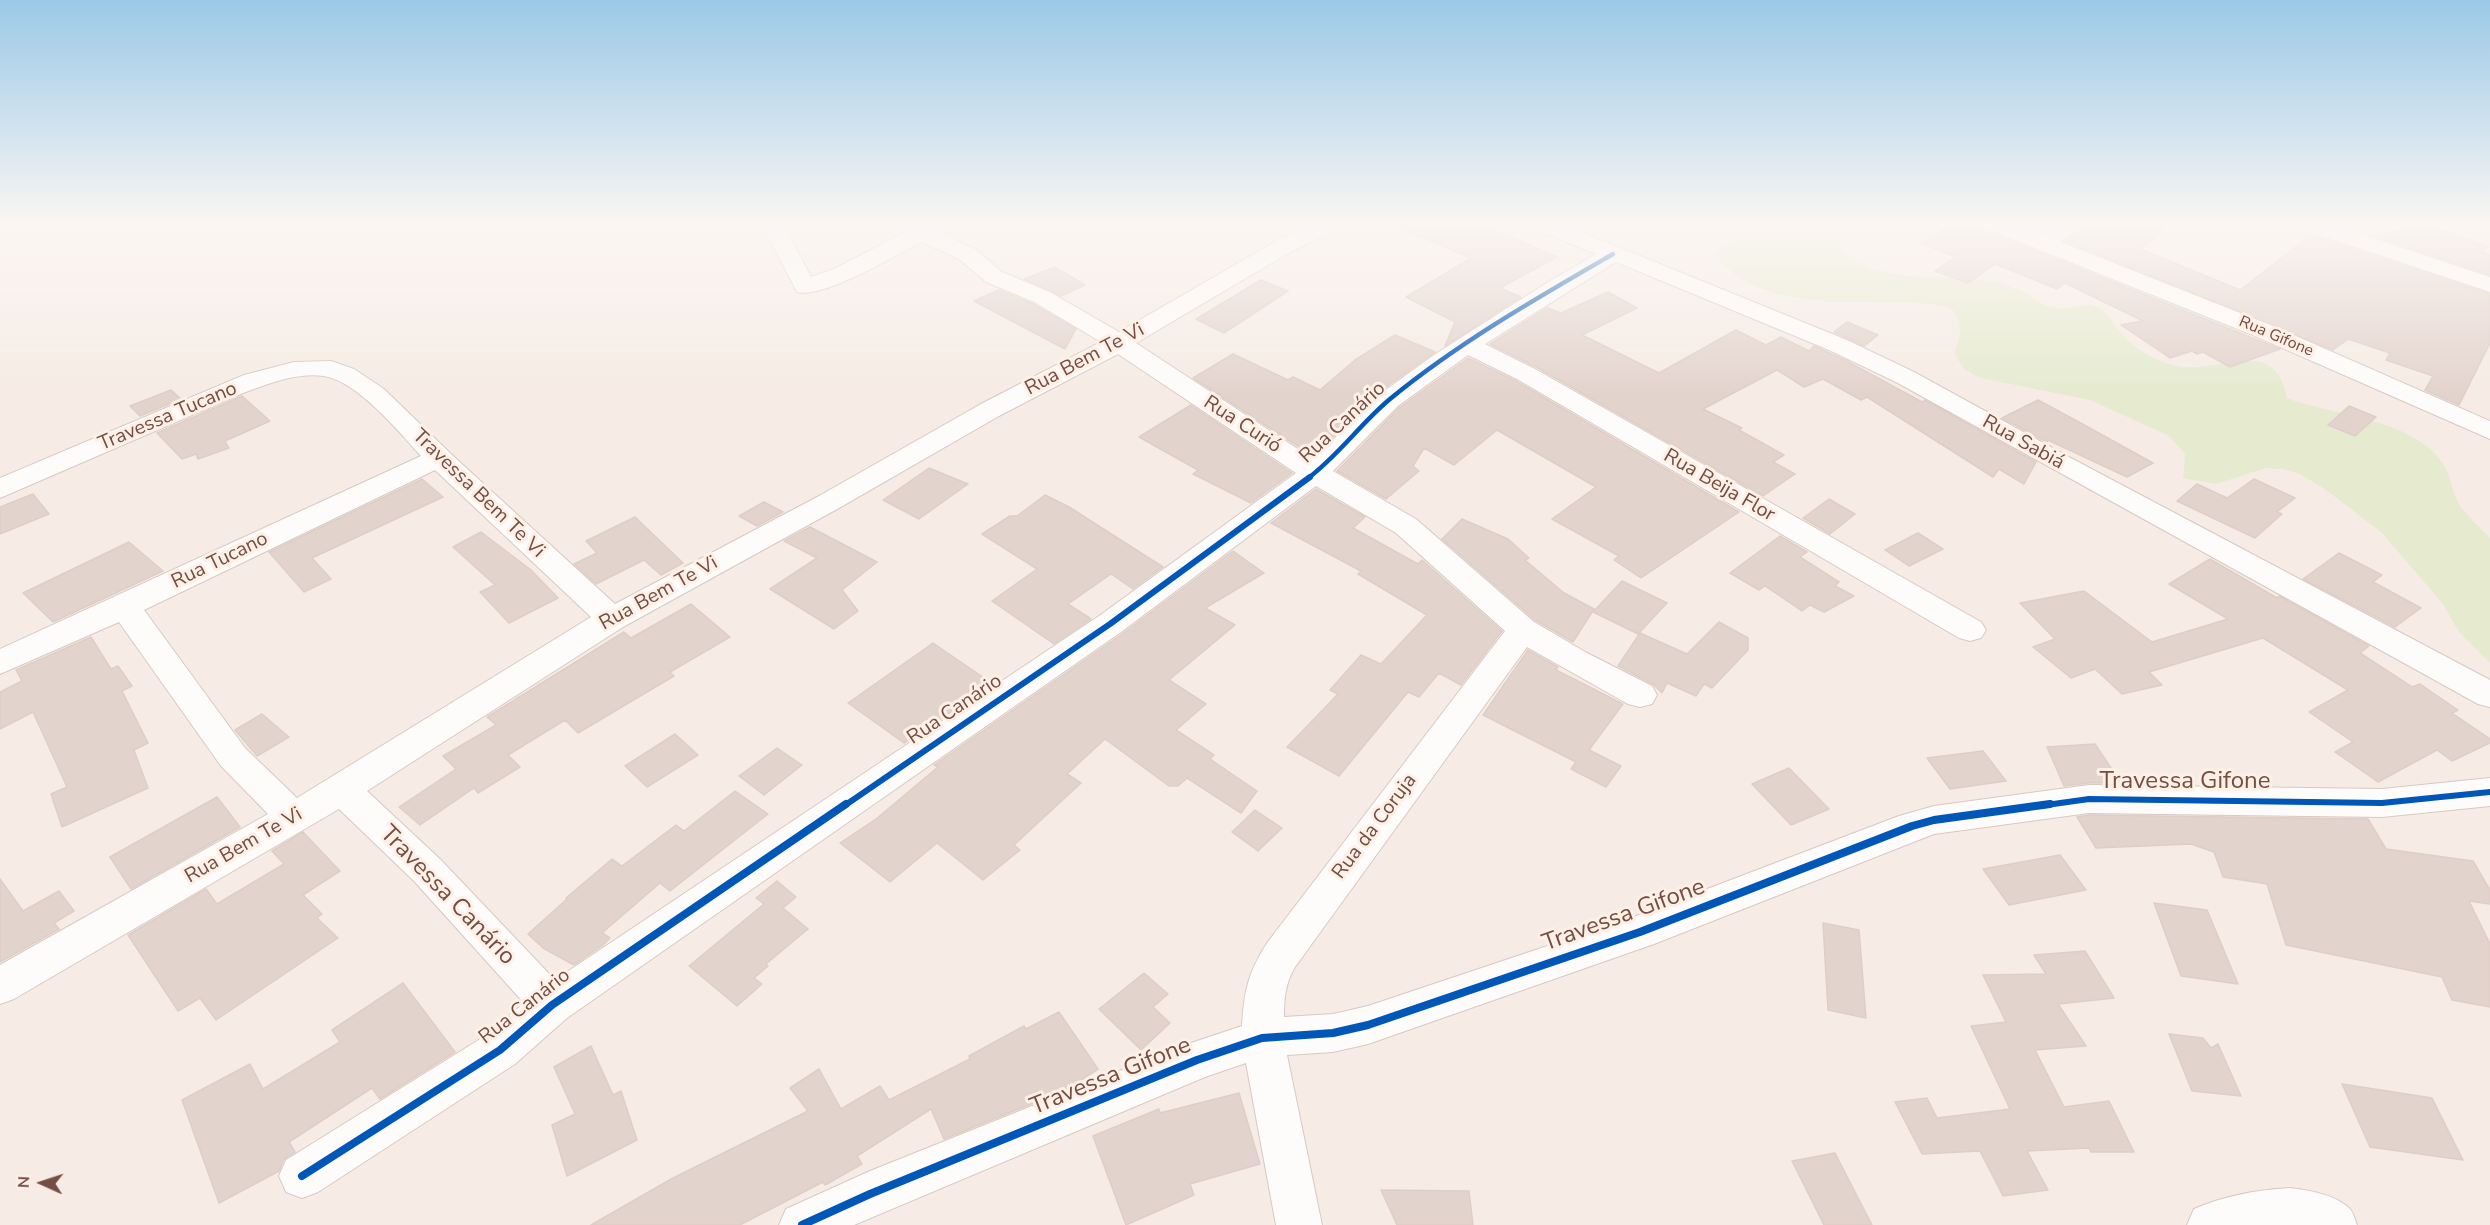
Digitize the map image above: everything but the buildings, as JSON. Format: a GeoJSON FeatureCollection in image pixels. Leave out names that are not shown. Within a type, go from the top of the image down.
{"type":"FeatureCollection","features":[{"type":"Feature","properties":{"kind":"street"},"geometry":{"type":"LineString","coordinates":[[801,280],[805,287],[824,280]]}},
{"type":"Feature","properties":{"kind":"street","name":"Rua Curió"},"geometry":{"type":"LineString","coordinates":[[1002,280],[1042,297],[1087,322],[1315,473],[1406,526],[1523,630],[1575,661],[1640,695]]}},
{"type":"Feature","properties":{"kind":"street","name":"Rua Bem Te Vi"},"geometry":{"type":"LineString","coordinates":[[0,986],[343,789],[612,619],[829,502],[990,410],[1117,344],[1226,280]]}},
{"type":"Feature","properties":{"kind":"street","name":"Rua Canário"},"geometry":{"type":"LineString","coordinates":[[302,1176],[500,1050],[552,1005],[1110,624],[1315,473],[1389,400],[1466,344],[1570,280]]}},
{"type":"Feature","properties":{"kind":"street","name":"Rua Sabiá"},"geometry":{"type":"LineString","coordinates":[[1679,280],[1796,327],[1905,377],[2057,462],[2490,695]]}},
{"type":"Feature","properties":{"kind":"street","name":"Rua Gifone"},"geometry":{"type":"LineString","coordinates":[[2137,280],[2264,331],[2490,431]]}},
{"type":"Feature","properties":{"kind":"street"},"geometry":{"type":"LineString","coordinates":[[2476,280],[2490,285]]}},
{"type":"Feature","properties":{"kind":"street","name":"Rua Beija Flor"},"geometry":{"type":"LineString","coordinates":[[1466,344],[1526,374],[1970,630]]}},
{"type":"Feature","properties":{"kind":"street","name":"Travessa Tucano"},"geometry":{"type":"LineString","coordinates":[[0,489],[140,427],[265,378],[300,368],[331,369],[341,373]]}},
{"type":"Feature","properties":{"kind":"street","name":"Travessa Bem Te Vi"},"geometry":{"type":"LineString","coordinates":[[341,373],[381,400],[439,458],[612,619]]}},
{"type":"Feature","properties":{"kind":"street","name":"Rua Tucano"},"geometry":{"type":"LineString","coordinates":[[0,662],[125,607],[439,458]]}},
{"type":"Feature","properties":{"kind":"street"},"geometry":{"type":"LineString","coordinates":[[125,607],[233,757],[294,817]]}},
{"type":"Feature","properties":{"kind":"street","name":"Rua da Coruja"},"geometry":{"type":"LineString","coordinates":[[1299,1225],[1262,1038],[1264,995],[1269,975],[1281,955],[1523,630]]}},
{"type":"Feature","properties":{"kind":"street","name":"Travessa Canário"},"geometry":{"type":"LineString","coordinates":[[343,789],[362,810],[427,870],[552,1005]]}},
{"type":"Feature","properties":{"kind":"street","name":"Travessa Gifone"},"geometry":{"type":"LineString","coordinates":[[802,1225],[870,1194],[1197,1060],[1262,1038],[1333,1033],[1368,1024],[1640,932],[1912,826],[1934,820],[2089,799],[2382,803],[2490,792]]}},
{"type":"Feature","properties":{"kind":"street"},"geometry":{"type":"LineString","coordinates":[[2210,1225],[2282,1210],[2318,1219]]}},
{"type":"Feature","properties":{"kind":"green space"},"geometry":{"type":"Polygon","coordinates":[[[1745,280],[1988,280],[2018,289],[2043,304],[2055,308],[2088,305],[2099,308],[2137,347],[2151,357],[2177,366],[2258,362],[2271,367],[2281,378],[2287,398],[2372,421],[2413,437],[2431,449],[2444,465],[2459,504],[2490,538],[2490,663],[2459,632],[2443,604],[2381,532],[2326,490],[2300,474],[2283,469],[2266,468],[2216,484],[2183,478],[2185,454],[2169,436],[2090,400],[1980,378],[1965,370],[1954,354],[1960,331],[1953,310],[1924,303],[1847,302],[1799,298],[1775,293],[1745,280]]]}},
{"type":"Feature","properties":{"kind":"cycle path"},"geometry":{"type":"LineString","coordinates":[[302,1176],[500,1050],[552,1005],[1110,624],[1315,473],[1389,400],[1443,360],[1568,280]]}},
{"type":"Feature","properties":{"kind":"cycle path"},"geometry":{"type":"LineString","coordinates":[[802,1225],[870,1194],[1197,1060],[1262,1038],[1333,1033],[1368,1025],[1640,932],[1912,826],[1934,820],[2089,799],[2382,803],[2490,792]]}}]}
